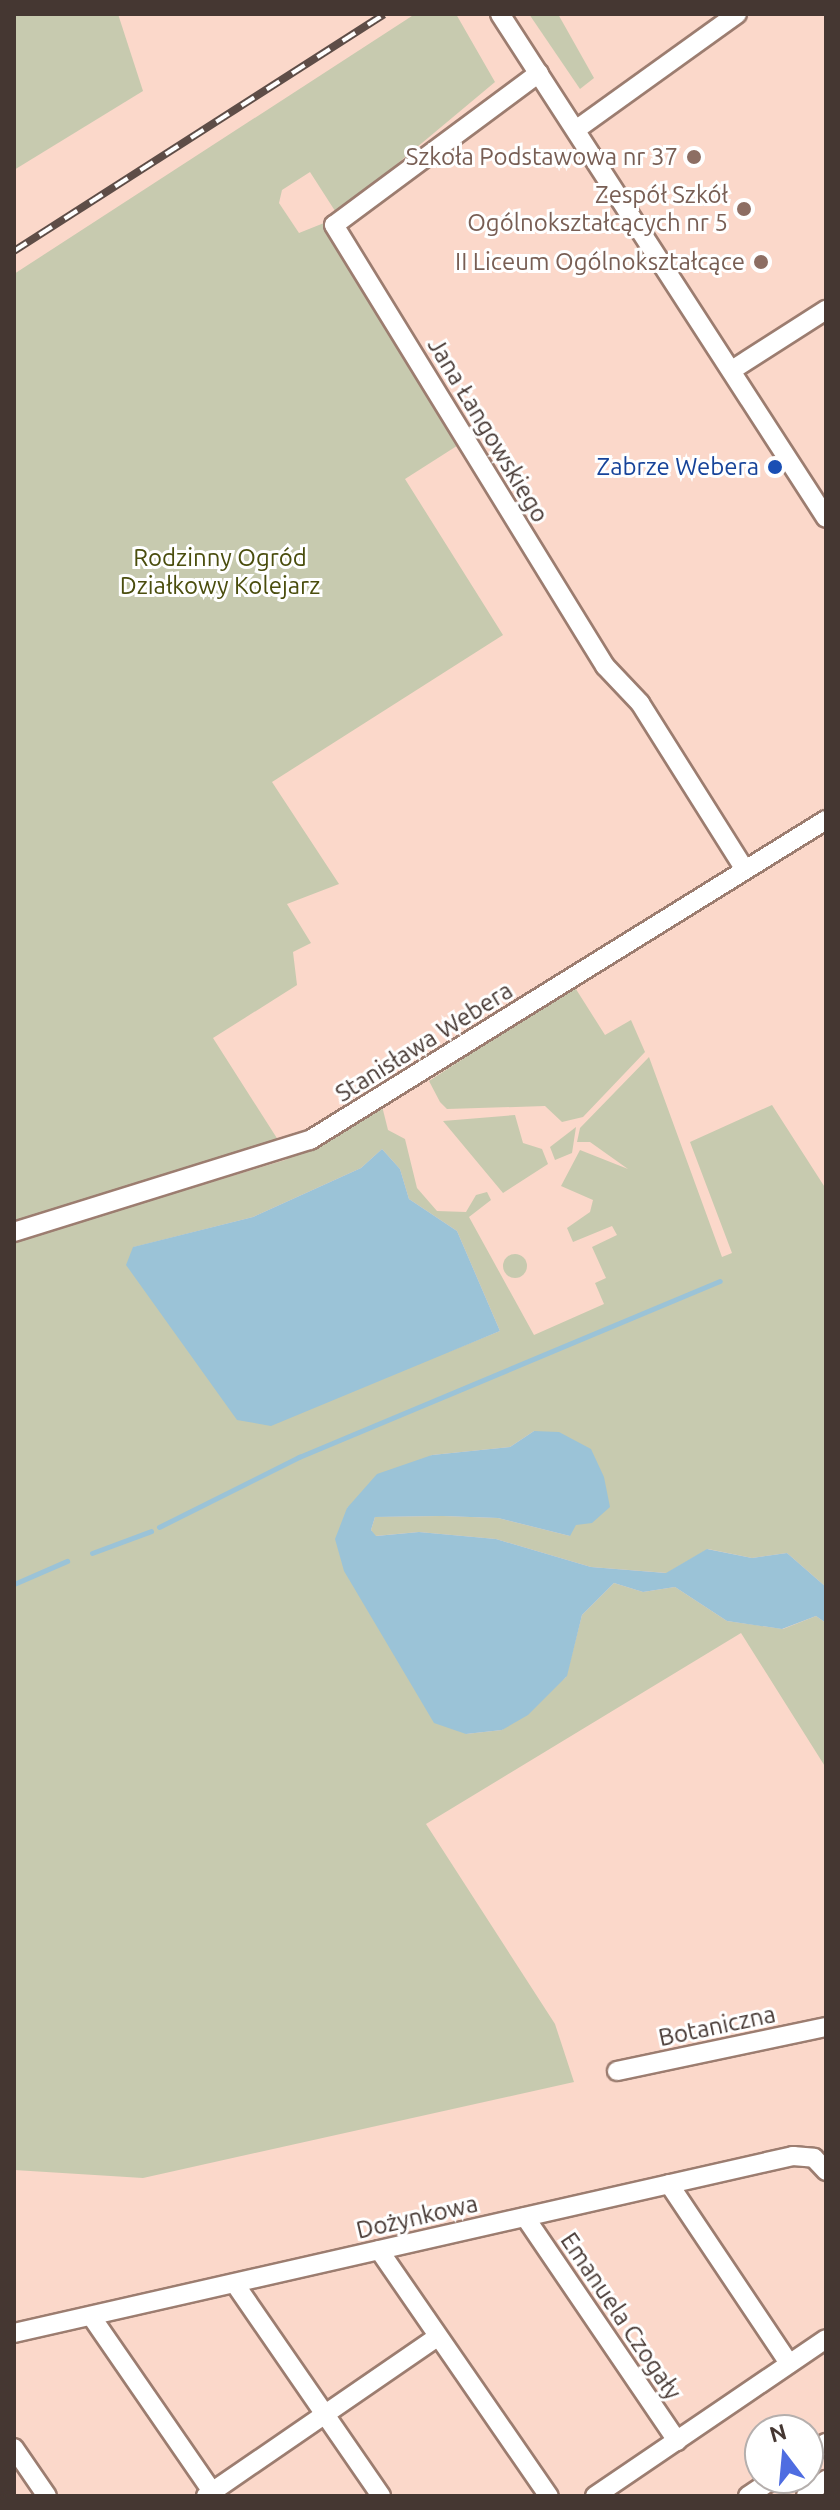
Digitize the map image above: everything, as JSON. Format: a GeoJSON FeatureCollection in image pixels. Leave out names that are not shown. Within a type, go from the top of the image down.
{"type":"FeatureCollection","features":[{"type":"Feature","properties":{"kind":"street"},"geometry":{"type":"LineString","coordinates":[[500,14],[826,518]]}},
{"type":"Feature","properties":{"kind":"street"},"geometry":{"type":"LineString","coordinates":[[577,129],[737,14]]}},
{"type":"Feature","properties":{"kind":"street","name":"Jana Łangowskiego"},"geometry":{"type":"LineString","coordinates":[[539,73],[334,225],[605,666],[640,703],[745,870]]}},
{"type":"Feature","properties":{"kind":"street"},"geometry":{"type":"LineString","coordinates":[[732,370],[826,310]]}},
{"type":"Feature","properties":{"kind":"street","name":"Stanisława Webera"},"geometry":{"type":"LineString","coordinates":[[14,1232],[276,1154],[372,1104],[826,820]]}},
{"type":"Feature","properties":{"kind":"street","name":"Botaniczna"},"geometry":{"type":"LineString","coordinates":[[617,2071],[826,2027]]}},
{"type":"Feature","properties":{"kind":"street","name":"Dożynkowa"},"geometry":{"type":"LineString","coordinates":[[14,2333],[793,2156],[814,2158],[826,2171]]}},
{"type":"Feature","properties":{"kind":"street"},"geometry":{"type":"LineString","coordinates":[[669,2184],[789,2363]]}},
{"type":"Feature","properties":{"kind":"street","name":"Emanuela Czogały"},"geometry":{"type":"LineString","coordinates":[[525,2217],[677,2441]]}},
{"type":"Feature","properties":{"kind":"street"},"geometry":{"type":"LineString","coordinates":[[379,2250],[549,2496]]}},
{"type":"Feature","properties":{"kind":"street"},"geometry":{"type":"LineString","coordinates":[[235,2284],[381,2496]]}},
{"type":"Feature","properties":{"kind":"street"},"geometry":{"type":"LineString","coordinates":[[91,2316],[211,2495],[437,2337]]}},
{"type":"Feature","properties":{"kind":"street"},"geometry":{"type":"LineString","coordinates":[[595,2496],[826,2339]]}},
{"type":"Feature","properties":{"kind":"street"},"geometry":{"type":"LineString","coordinates":[[14,2448],[47,2496]]}},
{"type":"Feature","properties":{"kind":"street"},"geometry":{"type":"LineString","coordinates":[[806,2496],[826,2480]]}},
{"type":"Feature","properties":{"kind":"green space"},"geometry":{"type":"Polygon","coordinates":[[[14,14],[118,14],[143,91],[14,170],[14,14]]]}},
{"type":"Feature","properties":{"kind":"green space","name":"Rodzinny Ogród Działkowy Kolejarz"},"geometry":{"type":"Polygon","coordinates":[[[415,14],[456,14],[495,82],[337,214],[310,172],[282,190],[279,203],[299,233],[324,223],[463,442],[405,479],[503,635],[272,782],[339,884],[287,904],[311,943],[293,952],[297,985],[213,1038],[280,1143],[14,1223],[14,274],[415,14]]]}},
{"type":"Feature","properties":{"kind":"green space"},"geometry":{"type":"Polygon","coordinates":[[[529,14],[558,14],[594,78],[580,89],[529,14]]]}},
{"type":"Feature","properties":{"kind":"green space"},"geometry":{"type":"Polygon","coordinates":[[[574,986],[605,1035],[631,1020],[645,1052],[583,1117],[562,1122],[545,1106],[447,1109],[440,1102],[429,1081],[574,986]]]}},
{"type":"Feature","properties":{"kind":"green space"},"geometry":{"type":"Polygon","coordinates":[[[649,1057],[722,1257],[732,1253],[690,1142],[772,1105],[826,1189],[826,1587],[787,1553],[752,1558],[708,1549],[667,1573],[591,1567],[496,1539],[419,1532],[375,1536],[371,1530],[375,1517],[442,1516],[498,1518],[570,1536],[534,1431],[510,1447],[432,1455],[347,1508],[466,1734],[502,1730],[566,1677],[582,1615],[614,1583],[643,1592],[675,1587],[727,1621],[783,1629],[816,1616],[826,1623],[826,1768],[741,1633],[426,1824],[555,2024],[574,2082],[143,2178],[14,2170],[14,1241],[285,1160],[382,1106],[388,1130],[405,1139],[417,1188],[437,1211],[466,1212],[476,1195],[487,1192],[491,1200],[469,1217],[534,1335],[604,1304],[595,1283],[606,1278],[592,1247],[617,1235],[612,1226],[573,1242],[567,1228],[590,1212],[593,1200],[561,1186],[580,1150],[628,1169],[590,1142],[577,1142],[580,1128],[649,1057]],[[382,1149],[361,1168],[253,1217],[134,1247],[448,1352],[500,1331],[457,1231],[409,1199],[400,1169],[382,1149]]]}},
{"type":"Feature","properties":{"kind":"green space"},"geometry":{"type":"Polygon","coordinates":[[[515,1115],[523,1143],[542,1149],[548,1164],[503,1193],[443,1121],[515,1115]]]}},
{"type":"Feature","properties":{"kind":"green space"},"geometry":{"type":"Polygon","coordinates":[[[576,1127],[572,1153],[555,1160],[550,1147],[576,1127]]]}},
{"type":"Feature","properties":{"kind":"green space"},"geometry":{"type":"Polygon","coordinates":[[[515,1254],[526,1261],[527,1266],[520,1277],[515,1278],[504,1271],[503,1266],[510,1255],[515,1254]]]}},
{"type":"Feature","properties":{"kind":"water"},"geometry":{"type":"Polygon","coordinates":[[[382,1149],[400,1169],[409,1199],[457,1231],[500,1331],[271,1426],[237,1420],[126,1265],[133,1247],[253,1217],[361,1168],[382,1149]]]}},
{"type":"Feature","properties":{"kind":"water"},"geometry":{"type":"Polygon","coordinates":[[[534,1431],[559,1432],[591,1449],[604,1477],[610,1507],[592,1523],[576,1525],[570,1536],[498,1518],[375,1517],[371,1530],[376,1536],[419,1532],[496,1539],[591,1567],[666,1573],[707,1549],[752,1558],[787,1553],[826,1587],[826,1623],[816,1616],[782,1629],[727,1621],[675,1587],[643,1592],[614,1583],[582,1615],[567,1676],[528,1715],[502,1730],[466,1734],[434,1723],[344,1571],[335,1539],[347,1508],[377,1474],[432,1455],[510,1447],[534,1431]]]}},
{"type":"Feature","properties":{"kind":"waterway"},"geometry":{"type":"LineString","coordinates":[[159,1527],[299,1457],[720,1281]]}},
{"type":"Feature","properties":{"kind":"waterway"},"geometry":{"type":"LineString","coordinates":[[92,1553],[151,1531]]}},
{"type":"Feature","properties":{"kind":"waterway"},"geometry":{"type":"LineString","coordinates":[[14,1584],[67,1561]]}},
{"type":"Feature","properties":{"kind":"railway"},"geometry":{"type":"LineString","coordinates":[[14,251],[384,14]]}},
{"type":"Feature","properties":{"kind":"place","name":"Szkoła Podstawowa nr 37"},"geometry":{"type":"Point","coordinates":[694,157]}},
{"type":"Feature","properties":{"kind":"place","name":"Zespół Szkół Ogólnokształcących nr 5"},"geometry":{"type":"Point","coordinates":[744,209]}},
{"type":"Feature","properties":{"kind":"place","name":"II Liceum Ogólnokształcące"},"geometry":{"type":"Point","coordinates":[761,262]}},
{"type":"Feature","properties":{"kind":"place","name":"Zabrze Webera"},"geometry":{"type":"Point","coordinates":[775,467]}}]}
